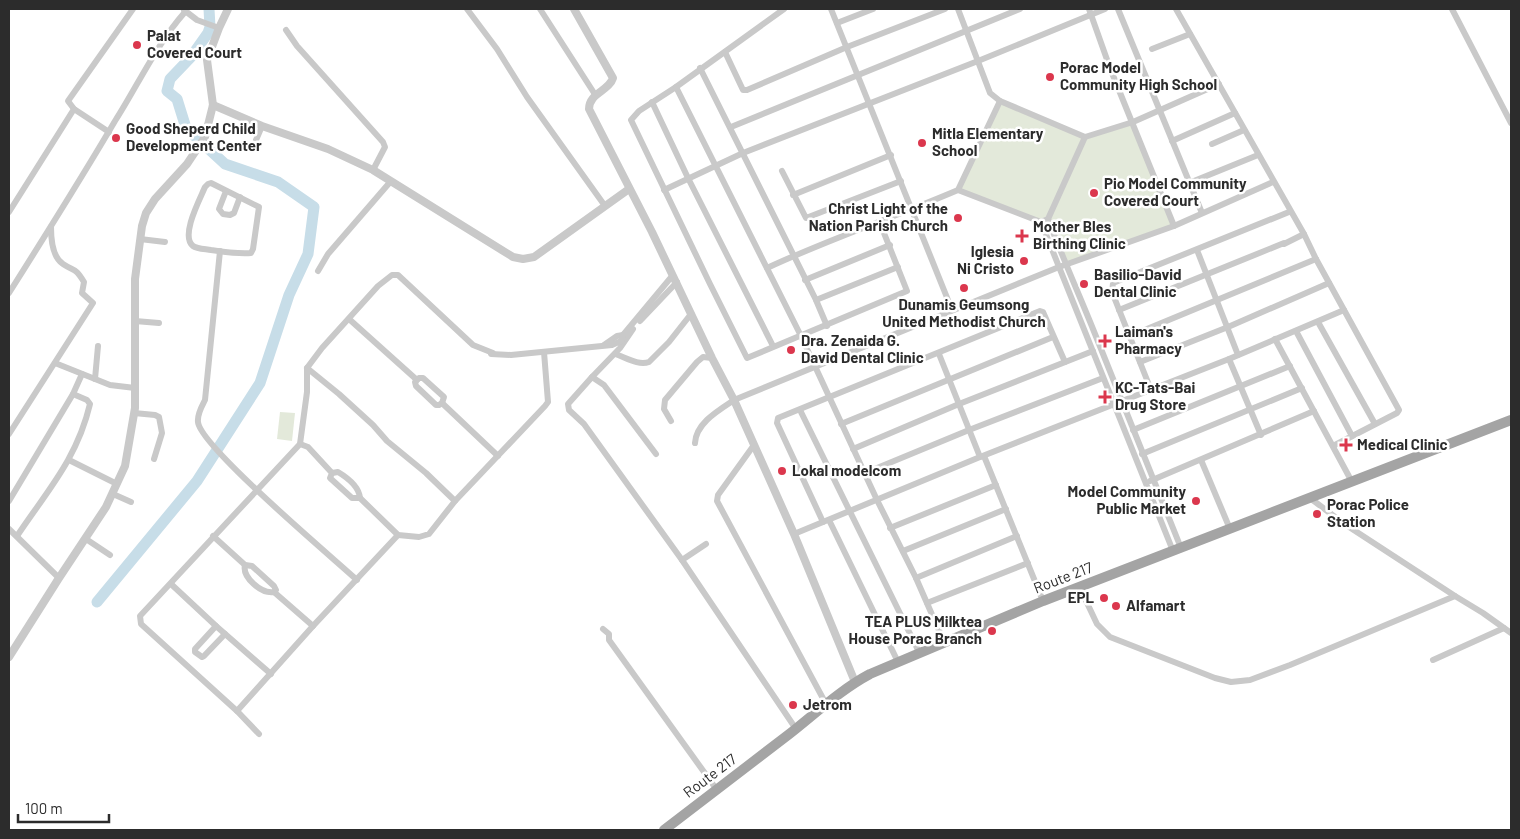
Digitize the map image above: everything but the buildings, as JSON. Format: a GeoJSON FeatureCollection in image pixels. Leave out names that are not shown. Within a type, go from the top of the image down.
{"type":"FeatureCollection","features":[{"type":"Feature","properties":{"kind":"main road","name":"Route 217"},"geometry":{"type":"LineString","coordinates":[[664,830],[855,682],[870,674],[1043,601],[1511,420]]}},
{"type":"Feature","properties":{"kind":"street"},"geometry":{"type":"LineString","coordinates":[[109,132],[74,109],[68,101],[133,9]]}},
{"type":"Feature","properties":{"kind":"street"},"geometry":{"type":"LineString","coordinates":[[9,657],[106,508],[125,466],[134,413],[135,280],[143,220],[149,207],[198,150],[203,141],[213,105],[207,60],[216,26],[228,9]]}},
{"type":"Feature","properties":{"kind":"street"},"geometry":{"type":"LineString","coordinates":[[467,9],[497,49],[527,98],[605,206]]}},
{"type":"Feature","properties":{"kind":"street"},"geometry":{"type":"LineString","coordinates":[[540,9],[596,96]]}},
{"type":"Feature","properties":{"kind":"street"},"geometry":{"type":"LineString","coordinates":[[574,9],[613,78],[611,83],[589,104],[589,109],[734,400],[794,534],[855,682]]}},
{"type":"Feature","properties":{"kind":"street"},"geometry":{"type":"LineString","coordinates":[[784,9],[676,87],[639,111],[632,120],[664,190],[747,358],[906,293],[907,290],[880,223]]}},
{"type":"Feature","properties":{"kind":"street"},"geometry":{"type":"LineString","coordinates":[[831,9],[952,310]]}},
{"type":"Feature","properties":{"kind":"street"},"geometry":{"type":"LineString","coordinates":[[837,23],[873,9]]}},
{"type":"Feature","properties":{"kind":"street"},"geometry":{"type":"LineString","coordinates":[[725,52],[743,90],[745,90],[847,47],[945,9]]}},
{"type":"Feature","properties":{"kind":"street"},"geometry":{"type":"LineString","coordinates":[[958,9],[990,93],[1000,101],[1085,138],[1133,122],[1218,84]]}},
{"type":"Feature","properties":{"kind":"street"},"geometry":{"type":"LineString","coordinates":[[731,127],[1020,9]]}},
{"type":"Feature","properties":{"kind":"street"},"geometry":{"type":"LineString","coordinates":[[664,190],[743,153],[978,61],[1090,11],[1105,9]]}},
{"type":"Feature","properties":{"kind":"street"},"geometry":{"type":"LineString","coordinates":[[1118,9],[1202,213]]}},
{"type":"Feature","properties":{"kind":"street"},"geometry":{"type":"LineString","coordinates":[[1176,9],[1289,212],[1304,234],[1399,410],[1397,413],[1333,446]]}},
{"type":"Feature","properties":{"kind":"street"},"geometry":{"type":"LineString","coordinates":[[1452,9],[1511,123]]}},
{"type":"Feature","properties":{"kind":"street"},"geometry":{"type":"LineString","coordinates":[[9,293],[109,132],[167,34],[184,10],[197,20],[216,26]]}},
{"type":"Feature","properties":{"kind":"street"},"geometry":{"type":"LineString","coordinates":[[1090,11],[1110,68],[1174,226]]}},
{"type":"Feature","properties":{"kind":"street"},"geometry":{"type":"LineString","coordinates":[[286,30],[383,142],[385,147],[373,170]]}},
{"type":"Feature","properties":{"kind":"street"},"geometry":{"type":"LineString","coordinates":[[1152,49],[1190,34]]}},
{"type":"Feature","properties":{"kind":"street"},"geometry":{"type":"LineString","coordinates":[[700,68],[731,127],[827,326]]}},
{"type":"Feature","properties":{"kind":"street"},"geometry":{"type":"LineString","coordinates":[[676,87],[801,336],[876,500],[916,578],[944,642]]}},
{"type":"Feature","properties":{"kind":"street"},"geometry":{"type":"LineString","coordinates":[[767,268],[958,190],[1000,101]]}},
{"type":"Feature","properties":{"kind":"street"},"geometry":{"type":"LineString","coordinates":[[652,102],[688,178],[773,346]]}},
{"type":"Feature","properties":{"kind":"street"},"geometry":{"type":"LineString","coordinates":[[213,105],[262,126],[328,148],[373,170],[513,257],[523,259],[534,257],[629,189]]}},
{"type":"Feature","properties":{"kind":"street"},"geometry":{"type":"LineString","coordinates":[[9,212],[74,109]]}},
{"type":"Feature","properties":{"kind":"street"},"geometry":{"type":"LineString","coordinates":[[1172,141],[1235,113]]}},
{"type":"Feature","properties":{"kind":"street"},"geometry":{"type":"LineString","coordinates":[[256,140],[262,126]]}},
{"type":"Feature","properties":{"kind":"street"},"geometry":{"type":"LineString","coordinates":[[1212,144],[1244,130]]}},
{"type":"Feature","properties":{"kind":"street"},"geometry":{"type":"LineString","coordinates":[[1085,138],[1048,219],[1062,267],[1103,378],[1146,482],[1177,549]]}},
{"type":"Feature","properties":{"kind":"street"},"geometry":{"type":"LineString","coordinates":[[793,195],[891,155]]}},
{"type":"Feature","properties":{"kind":"street"},"geometry":{"type":"LineString","coordinates":[[1189,183],[1258,155]]}},
{"type":"Feature","properties":{"kind":"street"},"geometry":{"type":"LineString","coordinates":[[782,171],[804,218],[901,181]]}},
{"type":"Feature","properties":{"kind":"street"},"geometry":{"type":"LineString","coordinates":[[318,271],[328,254],[390,181]]}},
{"type":"Feature","properties":{"kind":"street"},"geometry":{"type":"LineString","coordinates":[[695,443],[697,431],[715,412],[734,400],[952,310],[1174,226],[1273,182]]}},
{"type":"Feature","properties":{"kind":"street"},"geometry":{"type":"LineString","coordinates":[[211,183],[240,197],[256,205],[259,210],[253,249],[250,253],[220,251],[194,247],[190,244],[189,231],[195,209],[208,184],[211,183]]}},
{"type":"Feature","properties":{"kind":"street"},"geometry":{"type":"LineString","coordinates":[[226,190],[220,209],[223,214],[230,215],[234,213],[240,197]]}},
{"type":"Feature","properties":{"kind":"street"},"geometry":{"type":"LineString","coordinates":[[958,190],[1041,222],[1085,310],[1133,430],[1177,549]]}},
{"type":"Feature","properties":{"kind":"street"},"geometry":{"type":"LineString","coordinates":[[1151,390],[1112,290],[1114,282],[1289,212]]}},
{"type":"Feature","properties":{"kind":"street"},"geometry":{"type":"LineString","coordinates":[[1041,222],[1048,219]]}},
{"type":"Feature","properties":{"kind":"street"},"geometry":{"type":"LineString","coordinates":[[9,434],[93,303],[82,293],[84,282],[77,271],[61,262],[58,258],[52,245],[51,226]]}},
{"type":"Feature","properties":{"kind":"street"},"geometry":{"type":"LineString","coordinates":[[1119,310],[1284,244],[1304,234]]}},
{"type":"Feature","properties":{"kind":"street"},"geometry":{"type":"LineString","coordinates":[[140,239],[165,242]]}},
{"type":"Feature","properties":{"kind":"street"},"geometry":{"type":"LineString","coordinates":[[806,280],[890,245]]}},
{"type":"Feature","properties":{"kind":"street"},"geometry":{"type":"LineString","coordinates":[[1197,250],[1238,355]]}},
{"type":"Feature","properties":{"kind":"street"},"geometry":{"type":"LineString","coordinates":[[220,251],[206,400],[200,412],[198,422],[218,452],[256,490],[357,580]]}},
{"type":"Feature","properties":{"kind":"street"},"geometry":{"type":"LineString","coordinates":[[1130,336],[1316,259]]}},
{"type":"Feature","properties":{"kind":"street"},"geometry":{"type":"LineString","coordinates":[[816,300],[898,267]]}},
{"type":"Feature","properties":{"kind":"street"},"geometry":{"type":"LineString","coordinates":[[259,734],[237,711],[141,624],[140,616],[300,444],[308,392],[307,368],[322,348],[387,277],[392,274],[398,275],[473,344],[493,352],[491,354],[510,355],[604,345],[617,336],[623,335],[675,279]]}},
{"type":"Feature","properties":{"kind":"street"},"geometry":{"type":"LineString","coordinates":[[675,279],[615,354],[568,404],[569,410],[584,424],[682,560],[796,729]]}},
{"type":"Feature","properties":{"kind":"street"},"geometry":{"type":"LineString","coordinates":[[1140,362],[1228,327],[1329,283]]}},
{"type":"Feature","properties":{"kind":"street"},"geometry":{"type":"LineString","coordinates":[[794,534],[1229,359],[1344,310]]}},
{"type":"Feature","properties":{"kind":"street"},"geometry":{"type":"LineString","coordinates":[[898,662],[776,423],[778,418],[939,354],[1040,311],[1043,312],[1064,362]]}},
{"type":"Feature","properties":{"kind":"street"},"geometry":{"type":"LineString","coordinates":[[615,354],[639,363],[645,364],[649,362],[669,342],[691,314]]}},
{"type":"Feature","properties":{"kind":"street"},"geometry":{"type":"LineString","coordinates":[[349,319],[417,380]]}},
{"type":"Feature","properties":{"kind":"street"},"geometry":{"type":"LineString","coordinates":[[135,321],[159,323]]}},
{"type":"Feature","properties":{"kind":"street"},"geometry":{"type":"LineString","coordinates":[[1318,322],[1375,424]]}},
{"type":"Feature","properties":{"kind":"street"},"geometry":{"type":"LineString","coordinates":[[1296,331],[1352,436]]}},
{"type":"Feature","properties":{"kind":"street"},"geometry":{"type":"LineString","coordinates":[[841,424],[1053,337]]}},
{"type":"Feature","properties":{"kind":"street"},"geometry":{"type":"LineString","coordinates":[[1275,339],[1352,482]]}},
{"type":"Feature","properties":{"kind":"street"},"geometry":{"type":"LineString","coordinates":[[95,379],[98,346]]}},
{"type":"Feature","properties":{"kind":"street"},"geometry":{"type":"LineString","coordinates":[[854,449],[959,404],[1093,351]]}},
{"type":"Feature","properties":{"kind":"street"},"geometry":{"type":"LineString","coordinates":[[332,473],[338,472],[359,490],[360,498],[398,535],[419,537],[429,534],[454,501],[548,402],[544,352]]}},
{"type":"Feature","properties":{"kind":"street"},"geometry":{"type":"LineString","coordinates":[[939,354],[969,430],[996,484],[1043,601]]}},
{"type":"Feature","properties":{"kind":"street"},"geometry":{"type":"LineString","coordinates":[[671,421],[664,409],[665,400],[697,362],[704,357],[712,358]]}},
{"type":"Feature","properties":{"kind":"street"},"geometry":{"type":"LineString","coordinates":[[1229,359],[1261,434]]}},
{"type":"Feature","properties":{"kind":"street"},"geometry":{"type":"LineString","coordinates":[[55,363],[112,386],[134,388]]}},
{"type":"Feature","properties":{"kind":"street"},"geometry":{"type":"LineString","coordinates":[[1133,430],[1290,366]]}},
{"type":"Feature","properties":{"kind":"street"},"geometry":{"type":"LineString","coordinates":[[307,368],[346,400],[387,441],[454,501]]}},
{"type":"Feature","properties":{"kind":"street"},"geometry":{"type":"LineString","coordinates":[[9,501],[33,457],[73,394],[82,374]]}},
{"type":"Feature","properties":{"kind":"street"},"geometry":{"type":"LineString","coordinates":[[592,377],[604,385],[656,454]]}},
{"type":"Feature","properties":{"kind":"street"},"geometry":{"type":"LineString","coordinates":[[417,380],[423,378],[444,397],[442,403]]}},
{"type":"Feature","properties":{"kind":"street"},"geometry":{"type":"LineString","coordinates":[[865,474],[969,430],[1103,378]]}},
{"type":"Feature","properties":{"kind":"street"},"geometry":{"type":"LineString","coordinates":[[417,380],[416,386],[436,404],[442,403]]}},
{"type":"Feature","properties":{"kind":"street"},"geometry":{"type":"LineString","coordinates":[[1142,454],[1302,388]]}},
{"type":"Feature","properties":{"kind":"street"},"geometry":{"type":"LineString","coordinates":[[17,536],[56,482],[80,437],[90,404],[87,400],[73,394]]}},
{"type":"Feature","properties":{"kind":"street"},"geometry":{"type":"LineString","coordinates":[[442,403],[498,456]]}},
{"type":"Feature","properties":{"kind":"street"},"geometry":{"type":"LineString","coordinates":[[800,410],[919,652]]}},
{"type":"Feature","properties":{"kind":"street"},"geometry":{"type":"LineString","coordinates":[[1146,482],[1314,411]]}},
{"type":"Feature","properties":{"kind":"street"},"geometry":{"type":"LineString","coordinates":[[134,413],[160,417],[162,433],[154,459]]}},
{"type":"Feature","properties":{"kind":"street"},"geometry":{"type":"LineString","coordinates":[[300,444],[308,447],[332,473]]}},
{"type":"Feature","properties":{"kind":"street"},"geometry":{"type":"LineString","coordinates":[[754,445],[718,495],[717,501],[826,704]]}},
{"type":"Feature","properties":{"kind":"street"},"geometry":{"type":"LineString","coordinates":[[69,460],[117,484]]}},
{"type":"Feature","properties":{"kind":"street"},"geometry":{"type":"LineString","coordinates":[[1201,460],[1230,529]]}},
{"type":"Feature","properties":{"kind":"street"},"geometry":{"type":"LineString","coordinates":[[332,473],[330,478],[348,495],[352,498],[360,498]]}},
{"type":"Feature","properties":{"kind":"street"},"geometry":{"type":"LineString","coordinates":[[890,528],[996,484]]}},
{"type":"Feature","properties":{"kind":"street"},"geometry":{"type":"LineString","coordinates":[[113,494],[131,502]]}},
{"type":"Feature","properties":{"kind":"street"},"geometry":{"type":"LineString","coordinates":[[1310,498],[1344,523],[1484,613],[1511,633]]}},
{"type":"Feature","properties":{"kind":"street"},"geometry":{"type":"LineString","coordinates":[[902,551],[1006,509]]}},
{"type":"Feature","properties":{"kind":"street"},"geometry":{"type":"LineString","coordinates":[[9,529],[59,578]]}},
{"type":"Feature","properties":{"kind":"street"},"geometry":{"type":"LineString","coordinates":[[237,711],[398,535]]}},
{"type":"Feature","properties":{"kind":"street"},"geometry":{"type":"LineString","coordinates":[[213,536],[245,565],[252,566],[274,586],[276,590],[274,592]]}},
{"type":"Feature","properties":{"kind":"street"},"geometry":{"type":"LineString","coordinates":[[916,578],[1017,536]]}},
{"type":"Feature","properties":{"kind":"street"},"geometry":{"type":"LineString","coordinates":[[86,539],[110,555]]}},
{"type":"Feature","properties":{"kind":"street"},"geometry":{"type":"LineString","coordinates":[[682,560],[706,544]]}},
{"type":"Feature","properties":{"kind":"street"},"geometry":{"type":"LineString","coordinates":[[927,603],[1028,563]]}},
{"type":"Feature","properties":{"kind":"street"},"geometry":{"type":"LineString","coordinates":[[245,565],[243,570],[246,576],[264,591],[274,592],[313,626]]}},
{"type":"Feature","properties":{"kind":"street"},"geometry":{"type":"LineString","coordinates":[[171,584],[271,674]]}},
{"type":"Feature","properties":{"kind":"street"},"geometry":{"type":"LineString","coordinates":[[1080,588],[1097,624],[1110,637],[1215,678],[1231,682],[1250,680],[1290,665],[1455,596]]}},
{"type":"Feature","properties":{"kind":"street"},"geometry":{"type":"LineString","coordinates":[[216,626],[195,649],[195,652],[202,657],[204,656],[225,634]]}},
{"type":"Feature","properties":{"kind":"street"},"geometry":{"type":"LineString","coordinates":[[1433,660],[1504,628]]}},
{"type":"Feature","properties":{"kind":"street"},"geometry":{"type":"LineString","coordinates":[[604,629],[609,634],[609,640],[717,790]]}},
{"type":"Feature","properties":{"kind":"green space"},"geometry":{"type":"Polygon","coordinates":[[[1000,101],[1085,137],[1133,122],[1174,226],[1065,266],[1048,219],[1041,222],[958,190],[1000,101]]]}},
{"type":"Feature","properties":{"kind":"green space"},"geometry":{"type":"Polygon","coordinates":[[[280,412],[295,413],[292,441],[277,439],[280,412]]]}},
{"type":"Feature","properties":{"kind":"waterway"},"geometry":{"type":"LineString","coordinates":[[97,602],[197,481],[260,383],[289,295],[308,254],[314,207],[278,182],[225,164],[186,128],[177,99],[167,91],[170,79],[191,57],[208,33],[210,27],[209,9]]}},
{"type":"Feature","properties":{"kind":"place","name":"Palat Covered Court"},"geometry":{"type":"Point","coordinates":[137,45]}},
{"type":"Feature","properties":{"kind":"place","name":"Porac Model Community High School"},"geometry":{"type":"Point","coordinates":[1050,77]}},
{"type":"Feature","properties":{"kind":"place","name":"Good Sheperd Child Development Center"},"geometry":{"type":"Point","coordinates":[116,138]}},
{"type":"Feature","properties":{"kind":"place","name":"Mitla Elementary School"},"geometry":{"type":"Point","coordinates":[922,143]}},
{"type":"Feature","properties":{"kind":"place","name":"Pio Model Community Covered Court"},"geometry":{"type":"Point","coordinates":[1094,193]}},
{"type":"Feature","properties":{"kind":"place","name":"Christ Light of the Nation Parish Church"},"geometry":{"type":"Point","coordinates":[958,218]}},
{"type":"Feature","properties":{"kind":"place","name":"Mother Bles Birthing Clinic"},"geometry":{"type":"Point","coordinates":[1022,236]}},
{"type":"Feature","properties":{"kind":"place","name":"Iglesia Ni Cristo"},"geometry":{"type":"Point","coordinates":[1024,261]}},
{"type":"Feature","properties":{"kind":"place","name":"Basilio-David Dental Clinic"},"geometry":{"type":"Point","coordinates":[1084,284]}},
{"type":"Feature","properties":{"kind":"place","name":"Dunamis Geumsong United Methodist Church"},"geometry":{"type":"Point","coordinates":[964,288]}},
{"type":"Feature","properties":{"kind":"place","name":"Laiman's Pharmacy"},"geometry":{"type":"Point","coordinates":[1105,341]}},
{"type":"Feature","properties":{"kind":"place","name":"Dra. Zenaida G. David Dental Clinic"},"geometry":{"type":"Point","coordinates":[791,350]}},
{"type":"Feature","properties":{"kind":"place","name":"KC-Tats-Bai Drug Store"},"geometry":{"type":"Point","coordinates":[1105,397]}},
{"type":"Feature","properties":{"kind":"place","name":"Medical Clinic"},"geometry":{"type":"Point","coordinates":[1346,445]}},
{"type":"Feature","properties":{"kind":"place","name":"Lokal modelcom"},"geometry":{"type":"Point","coordinates":[782,471]}},
{"type":"Feature","properties":{"kind":"place","name":"Model Community Public Market"},"geometry":{"type":"Point","coordinates":[1196,501]}},
{"type":"Feature","properties":{"kind":"place","name":"Porac Police Station"},"geometry":{"type":"Point","coordinates":[1317,514]}},
{"type":"Feature","properties":{"kind":"place","name":"EPL"},"geometry":{"type":"Point","coordinates":[1104,598]}},
{"type":"Feature","properties":{"kind":"place","name":"Alfamart"},"geometry":{"type":"Point","coordinates":[1116,606]}},
{"type":"Feature","properties":{"kind":"place","name":"TEA PLUS Milktea House Porac Branch"},"geometry":{"type":"Point","coordinates":[992,631]}},
{"type":"Feature","properties":{"kind":"place","name":"Jetrom"},"geometry":{"type":"Point","coordinates":[793,705]}}]}
